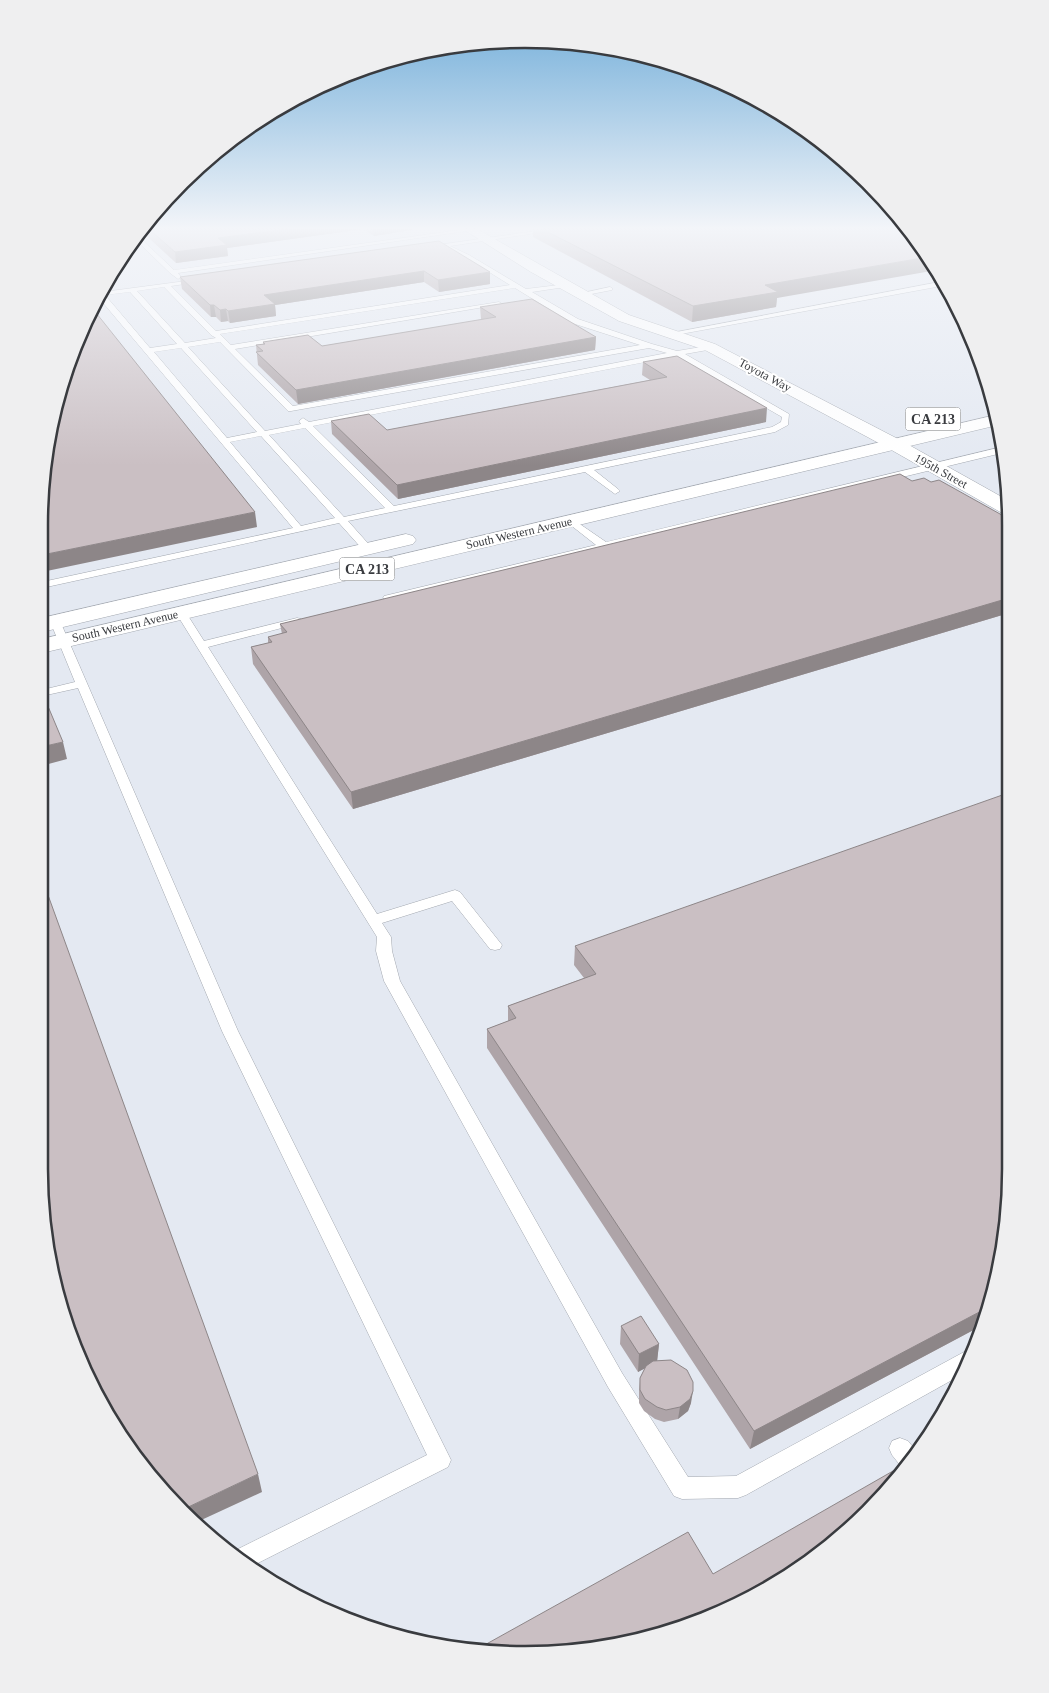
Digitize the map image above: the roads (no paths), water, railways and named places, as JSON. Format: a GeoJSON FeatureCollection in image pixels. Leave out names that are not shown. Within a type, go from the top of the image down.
{"type":"FeatureCollection","features":[{"type":"Feature","properties":{"kind":"main road","name":"Toyota Way"},"geometry":{"type":"LineString","coordinates":[[606,308],[624,318],[710,347],[872,433]]}},
{"type":"Feature","properties":{"kind":"main road","name":"CA 213"},"geometry":{"type":"LineString","coordinates":[[826,443],[986,407]]}},
{"type":"Feature","properties":{"kind":"main road","name":"South Western Avenue"},"geometry":{"type":"LineString","coordinates":[[54,629],[181,613],[990,422]]}},
{"type":"Feature","properties":{"kind":"main road","name":"195th Street"},"geometry":{"type":"LineString","coordinates":[[872,433],[1001,504]]}},
{"type":"Feature","properties":{"kind":"main road"},"geometry":{"type":"LineString","coordinates":[[596,495],[623,489]]}},
{"type":"Feature","properties":{"kind":"main road","name":"South Western Avenue"},"geometry":{"type":"LineString","coordinates":[[54,629],[426,536]]}},
{"type":"Feature","properties":{"kind":"lane"},"geometry":{"type":"LineString","coordinates":[[112,308],[298,529]]}},
{"type":"Feature","properties":{"kind":"lane"},"geometry":{"type":"LineString","coordinates":[[148,308],[368,549]]}},
{"type":"Feature","properties":{"kind":"lane"},"geometry":{"type":"LineString","coordinates":[[189,308],[391,509]]}},
{"type":"Feature","properties":{"kind":"lane"},"geometry":{"type":"LineString","coordinates":[[214,333],[374,308]]}},
{"type":"Feature","properties":{"kind":"lane"},"geometry":{"type":"LineString","coordinates":[[228,348],[478,308]]}},
{"type":"Feature","properties":{"kind":"lane"},"geometry":{"type":"LineString","coordinates":[[48,584],[775,428],[785,423],[786,416],[680,354],[649,346],[575,321],[553,308]]}},
{"type":"Feature","properties":{"kind":"lane"},"geometry":{"type":"LineString","coordinates":[[670,334],[811,308]]}},
{"type":"Feature","properties":{"kind":"lane"},"geometry":{"type":"LineString","coordinates":[[148,351],[220,340]]}},
{"type":"Feature","properties":{"kind":"lane"},"geometry":{"type":"LineString","coordinates":[[292,410],[649,346]]}},
{"type":"Feature","properties":{"kind":"lane"},"geometry":{"type":"LineString","coordinates":[[224,441],[710,347]]}},
{"type":"Feature","properties":{"kind":"lane"},"geometry":{"type":"LineString","coordinates":[[380,600],[995,452]]}},
{"type":"Feature","properties":{"kind":"lane"},"geometry":{"type":"LineString","coordinates":[[586,468],[623,489]]}},
{"type":"Feature","properties":{"kind":"lane"},"geometry":{"type":"LineString","coordinates":[[571,521],[602,545]]}},
{"type":"Feature","properties":{"kind":"lane"},"geometry":{"type":"LineString","coordinates":[[181,613],[384,937],[384,951],[392,981],[615,1380],[682,1488],[738,1487],[958,1366]]}},
{"type":"Feature","properties":{"kind":"lane"},"geometry":{"type":"LineString","coordinates":[[201,645],[304,619]]}},
{"type":"Feature","properties":{"kind":"lane"},"geometry":{"type":"LineString","coordinates":[[54,629],[81,684],[230,1031],[440,1460],[247,1556]]}},
{"type":"Feature","properties":{"kind":"lane"},"geometry":{"type":"LineString","coordinates":[[48,692],[81,684]]}},
{"type":"Feature","properties":{"kind":"lane"},"geometry":{"type":"LineString","coordinates":[[374,920],[455,895],[495,945]]}}]}
